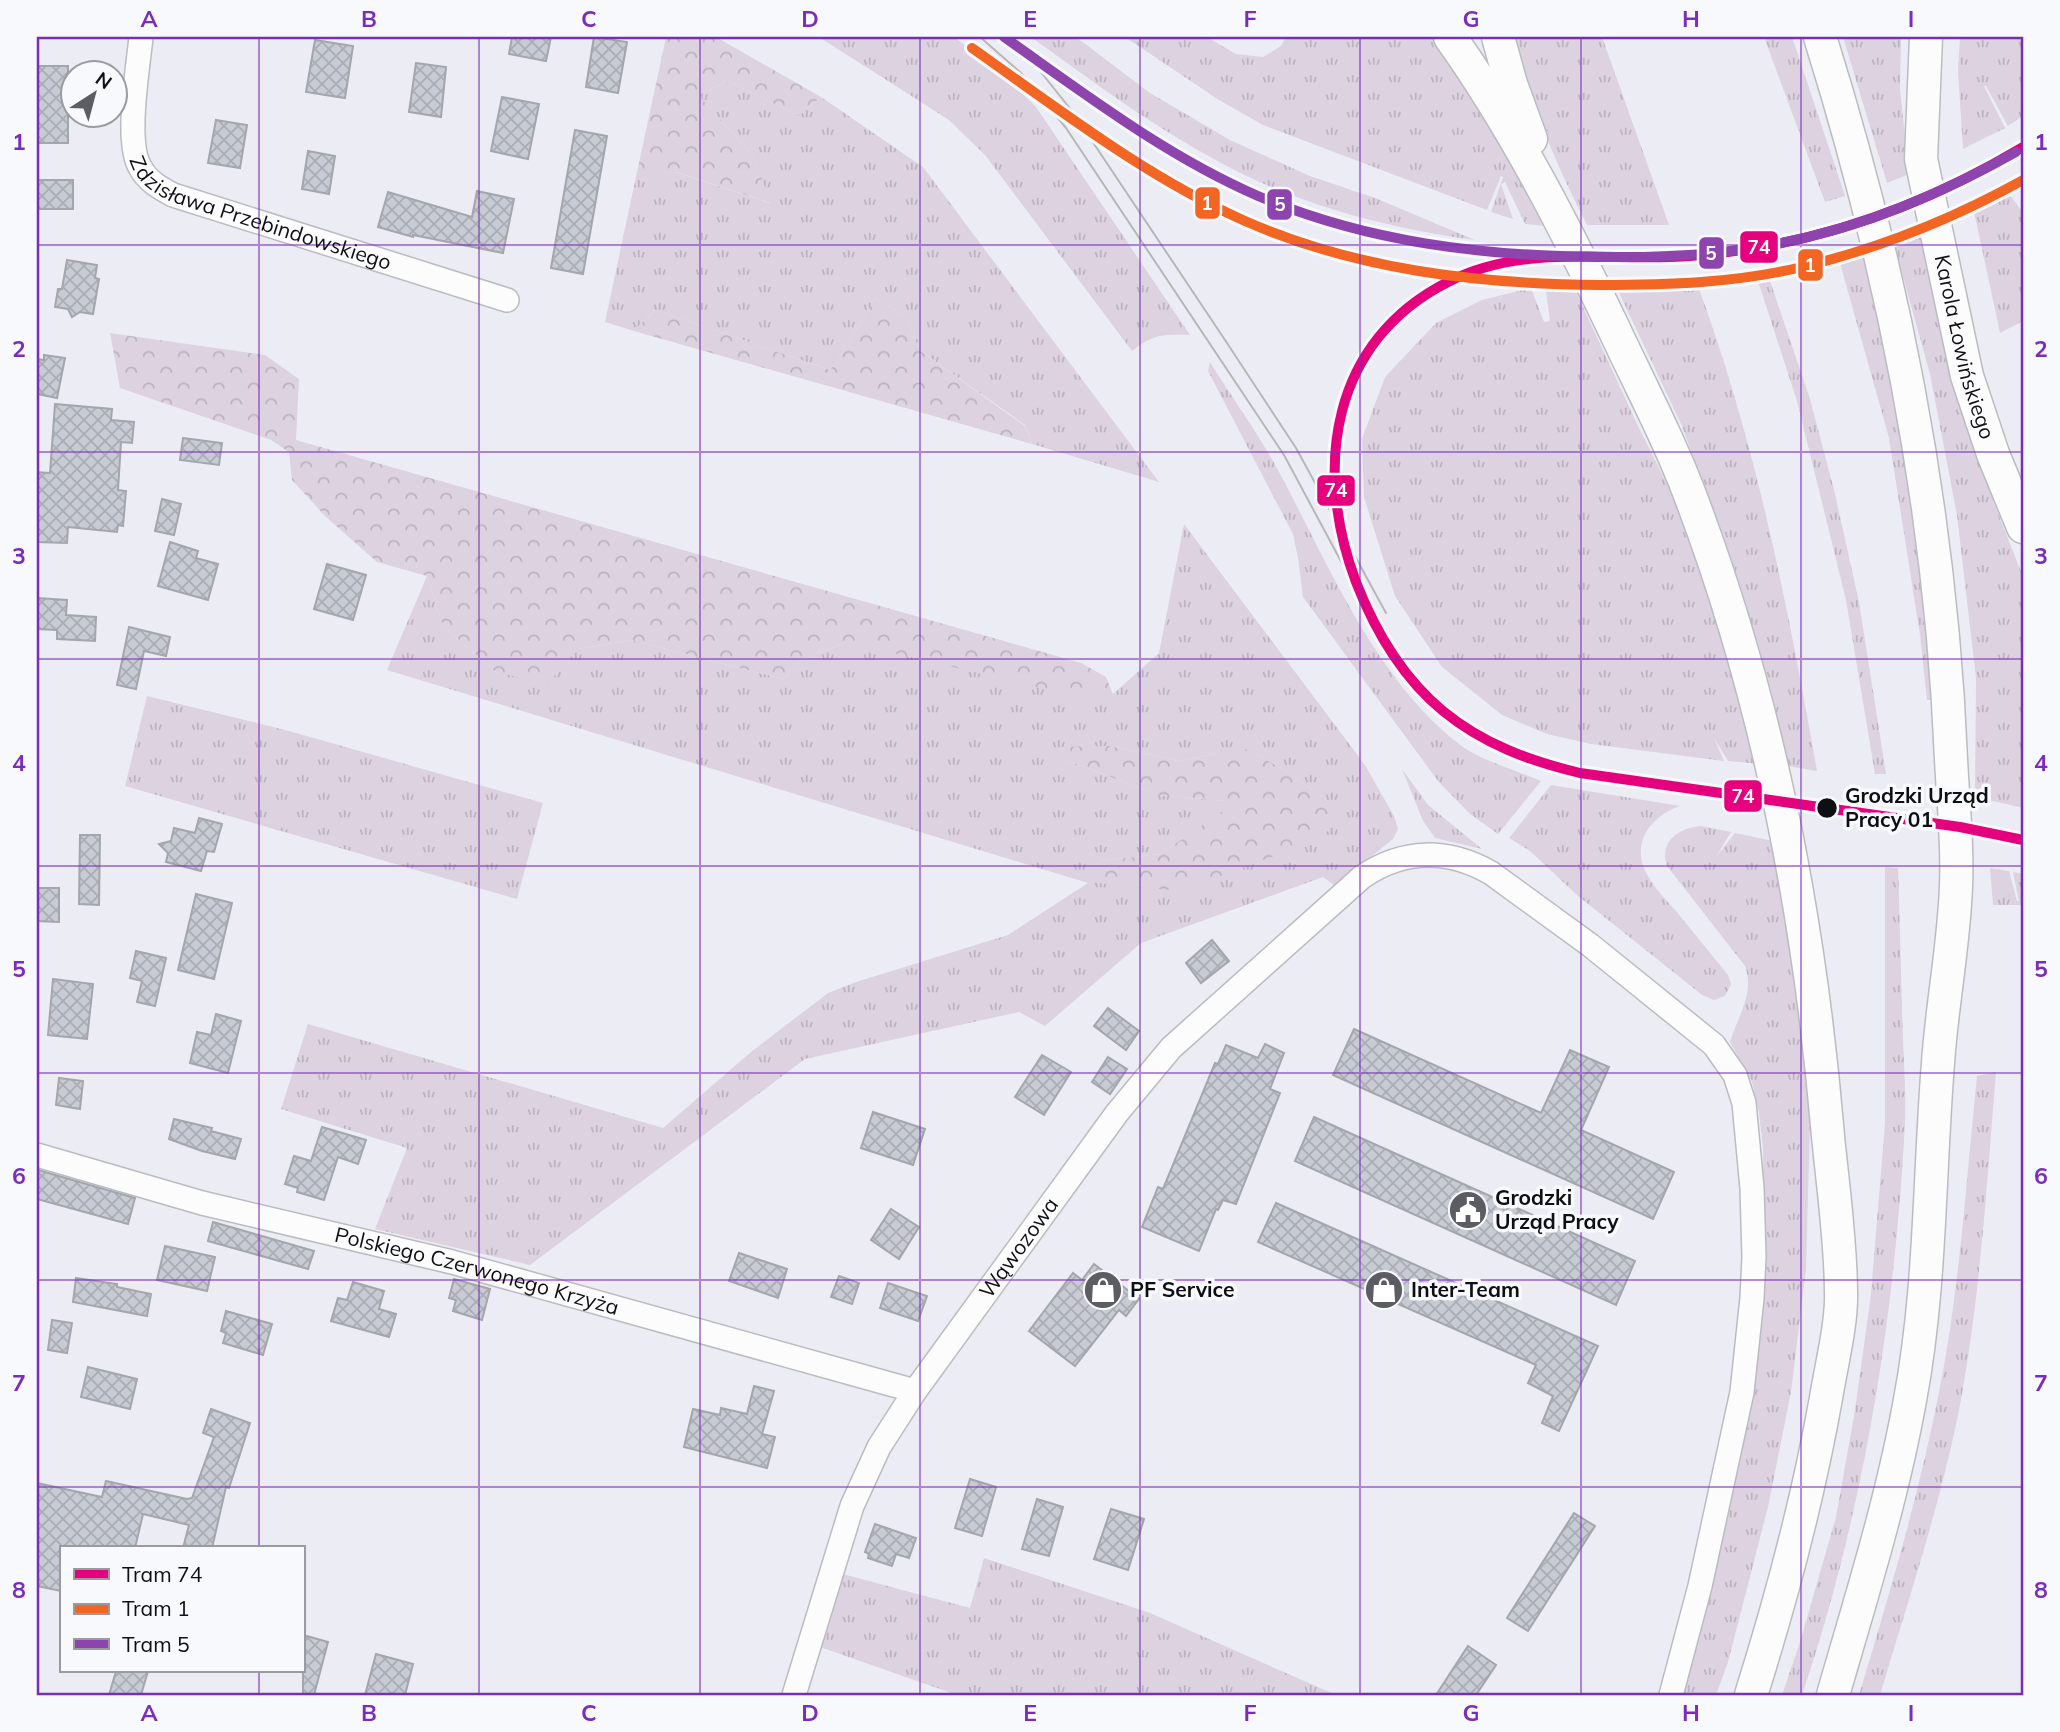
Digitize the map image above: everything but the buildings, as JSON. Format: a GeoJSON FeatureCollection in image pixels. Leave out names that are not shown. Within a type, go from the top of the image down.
{"type":"FeatureCollection","features":[{"type":"Feature","properties":{"kind":"main road"},"geometry":{"type":"LineString","coordinates":[[1450,37],[1474,71],[1558,213]]}},
{"type":"Feature","properties":{"kind":"main road"},"geometry":{"type":"LineString","coordinates":[[1498,37],[1511,84],[1558,213],[1691,496],[1726,598],[1763,731],[1793,866],[1811,967],[1842,1297],[1807,1493],[1784,1586],[1751,1695]]}},
{"type":"Feature","properties":{"kind":"main road"},"geometry":{"type":"LineString","coordinates":[[1820,37],[1850,131],[1888,282],[1924,473],[1948,695],[1956,886],[1938,1064],[1922,1322],[1910,1401],[1868,1570],[1833,1695]]}},
{"type":"Feature","properties":{"kind":"main road","name":"Karola Łowińskiego"},"geometry":{"type":"LineString","coordinates":[[1926,37],[1921,159],[1967,376],[1993,454],[2023,527]]}},
{"type":"Feature","properties":{"kind":"street","name":"Zdzisława Przebindowskiego"},"geometry":{"type":"LineString","coordinates":[[141,37],[132,145],[141,170],[154,184],[173,195],[507,300]]}},
{"type":"Feature","properties":{"kind":"street","name":"Wąwozowa"},"geometry":{"type":"LineString","coordinates":[[794,1695],[852,1506],[879,1447],[915,1391],[1117,1113],[1171,1048],[1362,877],[1383,864],[1404,856],[1434,855],[1475,864],[1491,873],[1590,945],[1714,1045],[1731,1067],[1739,1084],[1746,1112],[1752,1188],[1754,1257],[1749,1337],[1734,1435],[1700,1586],[1671,1695]]}},
{"type":"Feature","properties":{"kind":"street","name":"Polskiego Czerwonego Krzyża"},"geometry":{"type":"LineString","coordinates":[[37,1155],[202,1203],[452,1262],[915,1391]]}},
{"type":"Feature","properties":{"kind":"green space"},"geometry":{"type":"Polygon","coordinates":[[[666,37],[716,37],[821,97],[799,116],[728,81],[698,95],[754,157],[771,203],[676,172],[637,172],[666,37]]]}},
{"type":"Feature","properties":{"kind":"green space"},"geometry":{"type":"Polygon","coordinates":[[[819,37],[954,37],[1002,73],[1036,107],[1190,335],[1159,336],[1132,351],[985,155],[949,120],[819,37]]]}},
{"type":"Feature","properties":{"kind":"green space"},"geometry":{"type":"Polygon","coordinates":[[[1031,37],[1076,37],[1150,93],[1230,140],[1310,176],[1375,198],[1475,240],[1410,229],[1345,213],[1251,178],[1196,149],[1148,119],[1031,37]]]}},
{"type":"Feature","properties":{"kind":"green space"},"geometry":{"type":"Polygon","coordinates":[[[1125,37],[1207,37],[1236,54],[1263,57],[1281,46],[1286,37],[1431,37],[1505,144],[1546,226],[1525,224],[1505,182],[1501,184],[1513,219],[1491,212],[1503,177],[1501,176],[1487,210],[1263,125],[1219,100],[1125,37]]]}},
{"type":"Feature","properties":{"kind":"green space"},"geometry":{"type":"Polygon","coordinates":[[[1511,37],[1602,37],[1669,225],[1587,225],[1544,132],[1511,37]]]}},
{"type":"Feature","properties":{"kind":"green space"},"geometry":{"type":"Polygon","coordinates":[[[1764,37],[1792,37],[1845,196],[1825,202],[1764,37]]]}},
{"type":"Feature","properties":{"kind":"green space"},"geometry":{"type":"Polygon","coordinates":[[[1843,37],[1901,37],[1900,89],[1909,174],[1887,183],[1843,37]]]}},
{"type":"Feature","properties":{"kind":"green space"},"geometry":{"type":"Polygon","coordinates":[[[1960,37],[2023,37],[2023,116],[2008,126],[1984,86],[2005,128],[1963,149],[1958,72],[1960,37]]]}},
{"type":"Feature","properties":{"kind":"green space"},"geometry":{"type":"Polygon","coordinates":[[[728,81],[799,116],[821,97],[923,167],[1159,482],[1032,444],[1025,425],[919,350],[907,318],[876,298],[830,370],[655,310],[634,331],[605,322],[637,172],[675,172],[770,203],[754,157],[698,95],[728,81]]]}},
{"type":"Feature","properties":{"kind":"green space"},"geometry":{"type":"Polygon","coordinates":[[[2003,185],[2023,213],[2023,321],[2000,333],[1972,202],[2003,185]]]}},
{"type":"Feature","properties":{"kind":"green space"},"geometry":{"type":"Polygon","coordinates":[[[1923,226],[1951,362],[1994,503],[2023,577],[2023,808],[1989,800],[1989,803],[1975,800],[1976,678],[1957,515],[1930,374],[1892,237],[1923,226]]]}},
{"type":"Feature","properties":{"kind":"green space"},"geometry":{"type":"Polygon","coordinates":[[[1862,251],[1911,475],[1935,700],[1927,700],[1920,635],[1889,438],[1838,256],[1862,251]]]}},
{"type":"Feature","properties":{"kind":"green space"},"geometry":{"type":"Polygon","coordinates":[[[1769,278],[1810,399],[1834,490],[1859,602],[1886,774],[1875,774],[1846,600],[1797,401],[1758,281],[1769,278]]]}},
{"type":"Feature","properties":{"kind":"green space"},"geometry":{"type":"Polygon","coordinates":[[[1696,281],[1717,340],[1753,462],[1782,585],[1817,771],[1787,766],[1724,543],[1682,426],[1614,282],[1642,284],[1696,281]]]}},
{"type":"Feature","properties":{"kind":"green space"},"geometry":{"type":"Polygon","coordinates":[[[1572,283],[1685,520],[1722,630],[1759,764],[1728,761],[1714,738],[1724,761],[1591,744],[1547,734],[1502,715],[1442,667],[1395,596],[1364,497],[1362,439],[1385,377],[1436,323],[1482,300],[1531,288],[1544,322],[1550,321],[1545,284],[1572,283]]]}},
{"type":"Feature","properties":{"kind":"green space"},"geometry":{"type":"Polygon","coordinates":[[[876,298],[907,318],[919,350],[1025,426],[1032,444],[634,331],[655,310],[830,370],[876,298]]]}},
{"type":"Feature","properties":{"kind":"green space"},"geometry":{"type":"Polygon","coordinates":[[[110,333],[265,355],[299,379],[296,440],[1081,663],[1106,677],[1113,694],[1079,697],[847,642],[800,661],[783,679],[631,640],[578,649],[548,683],[497,673],[443,626],[427,576],[377,562],[326,517],[292,480],[289,452],[271,440],[120,388],[110,333]]]}},
{"type":"Feature","properties":{"kind":"green space"},"geometry":{"type":"Polygon","coordinates":[[[1210,362],[1270,456],[1357,619],[1404,689],[1432,720],[1470,752],[1541,781],[1498,834],[1470,814],[1438,781],[1303,597],[1293,534],[1208,371],[1210,362]]]}},
{"type":"Feature","properties":{"kind":"green space"},"geometry":{"type":"Polygon","coordinates":[[[1184,524],[1365,765],[1394,816],[1398,829],[1393,839],[1335,886],[1323,877],[1141,943],[1045,1026],[1019,1012],[805,1059],[530,1265],[375,1229],[407,1148],[281,1109],[308,1024],[663,1128],[751,1052],[828,993],[1008,935],[1088,883],[387,670],[427,576],[443,626],[497,673],[578,649],[631,640],[783,679],[800,661],[847,642],[1113,694],[1159,653],[1184,524]],[[1109,746],[1061,758],[1158,795],[1238,802],[1160,854],[1100,861],[1089,882],[1333,805],[1288,772],[1246,749],[1224,749],[1214,754],[1181,761],[1109,746]]]}},
{"type":"Feature","properties":{"kind":"green space"},"geometry":{"type":"Polygon","coordinates":[[[147,696],[289,731],[543,803],[517,899],[125,786],[147,696]]]}},
{"type":"Feature","properties":{"kind":"green space"},"geometry":{"type":"Polygon","coordinates":[[[1109,746],[1181,761],[1214,754],[1224,749],[1246,749],[1288,772],[1333,805],[1328,831],[1304,845],[1180,891],[1088,882],[1100,861],[1160,854],[1237,802],[1158,795],[1061,758],[1060,747],[1109,746]]]}},
{"type":"Feature","properties":{"kind":"green space"},"geometry":{"type":"Polygon","coordinates":[[[1402,769],[1428,805],[1482,849],[1435,838],[1423,821],[1402,769]]]}},
{"type":"Feature","properties":{"kind":"green space"},"geometry":{"type":"Polygon","coordinates":[[[1551,785],[1680,806],[1654,821],[1644,838],[1641,857],[1647,875],[1655,887],[1728,975],[1731,984],[1725,996],[1714,1000],[1702,995],[1578,896],[1530,851],[1509,838],[1551,785]]]}},
{"type":"Feature","properties":{"kind":"green space"},"geometry":{"type":"Polygon","coordinates":[[[1701,826],[1731,832],[1716,857],[1735,833],[1773,841],[1795,955],[1810,1121],[1806,1269],[1791,1392],[1768,1507],[1728,1662],[1716,1695],[1680,1695],[1732,1495],[1757,1370],[1763,1260],[1763,1149],[1759,1112],[1752,1082],[1730,1042],[1747,995],[1748,976],[1745,966],[1667,866],[1665,857],[1672,838],[1685,830],[1701,826]]]}},
{"type":"Feature","properties":{"kind":"green space"},"geometry":{"type":"Polygon","coordinates":[[[1885,867],[1898,868],[1905,1123],[1884,1341],[1859,1484],[1824,1626],[1802,1695],[1782,1695],[1836,1517],[1855,1410],[1871,1294],[1885,1123],[1885,867]]]}},
{"type":"Feature","properties":{"kind":"green space"},"geometry":{"type":"Polygon","coordinates":[[[1990,868],[2009,871],[2017,901],[2013,872],[2023,874],[2023,905],[1993,905],[1990,868]]]}},
{"type":"Feature","properties":{"kind":"green space"},"geometry":{"type":"Polygon","coordinates":[[[1996,1072],[1979,1274],[1969,1354],[1946,1469],[1880,1695],[1859,1695],[1913,1507],[1939,1392],[1957,1274],[1977,1076],[1996,1072]]]}},
{"type":"Feature","properties":{"kind":"green space"},"geometry":{"type":"Polygon","coordinates":[[[984,1558],[1150,1613],[1336,1695],[957,1695],[820,1647],[839,1573],[970,1608],[984,1558]]]}},
{"type":"Feature","properties":{"kind":"tram line"},"geometry":{"type":"LineString","coordinates":[[980,37],[1021,73],[1066,128],[1284,455],[1373,621]]}},
{"type":"Feature","properties":{"kind":"tram line"},"geometry":{"type":"LineString","coordinates":[[1003,37],[1040,71],[1072,111],[1223,337],[1296,448],[1386,613]]}},
{"type":"Feature","properties":{"kind":"tram line","name":"5"},"geometry":{"type":"LineString","coordinates":[[1004,37],[1159,143],[1258,196],[1340,225],[1468,249],[1512,254],[1629,257],[1745,249],[1831,231],[1903,207],[1949,187],[2016,152]]}},
{"type":"Feature","properties":{"kind":"tram line","name":"1"},"geometry":{"type":"LineString","coordinates":[[972,48],[1138,163],[1245,221],[1287,238],[1374,263],[1464,277],[1554,284],[1625,285],[1676,284],[1752,277],[1860,251],[1915,231],[2023,180]]}},
{"type":"Feature","properties":{"kind":"tram line","name":"74"},"geometry":{"type":"LineString","coordinates":[[2023,147],[1984,169],[1904,206],[1821,234],[1778,244],[1690,256],[1537,258],[1506,262],[1448,282],[1409,307],[1378,338],[1356,373],[1342,411],[1335,453],[1336,495],[1343,539],[1356,582],[1372,618],[1381,636],[1415,684],[1443,711],[1474,733],[1525,757],[1580,773],[1960,827],[2023,840]]}},
{"type":"Feature","properties":{"kind":"place","name":"Grodzki Urząd Pracy 01"},"geometry":{"type":"Point","coordinates":[1827,808]}},
{"type":"Feature","properties":{"kind":"place","name":"Grodzki Urząd Pracy"},"geometry":{"type":"Point","coordinates":[1468,1210]}},
{"type":"Feature","properties":{"kind":"place","name":"PF Service"},"geometry":{"type":"Point","coordinates":[1103,1290]}},
{"type":"Feature","properties":{"kind":"place","name":"Inter-Team"},"geometry":{"type":"Point","coordinates":[1384,1290]}}]}
